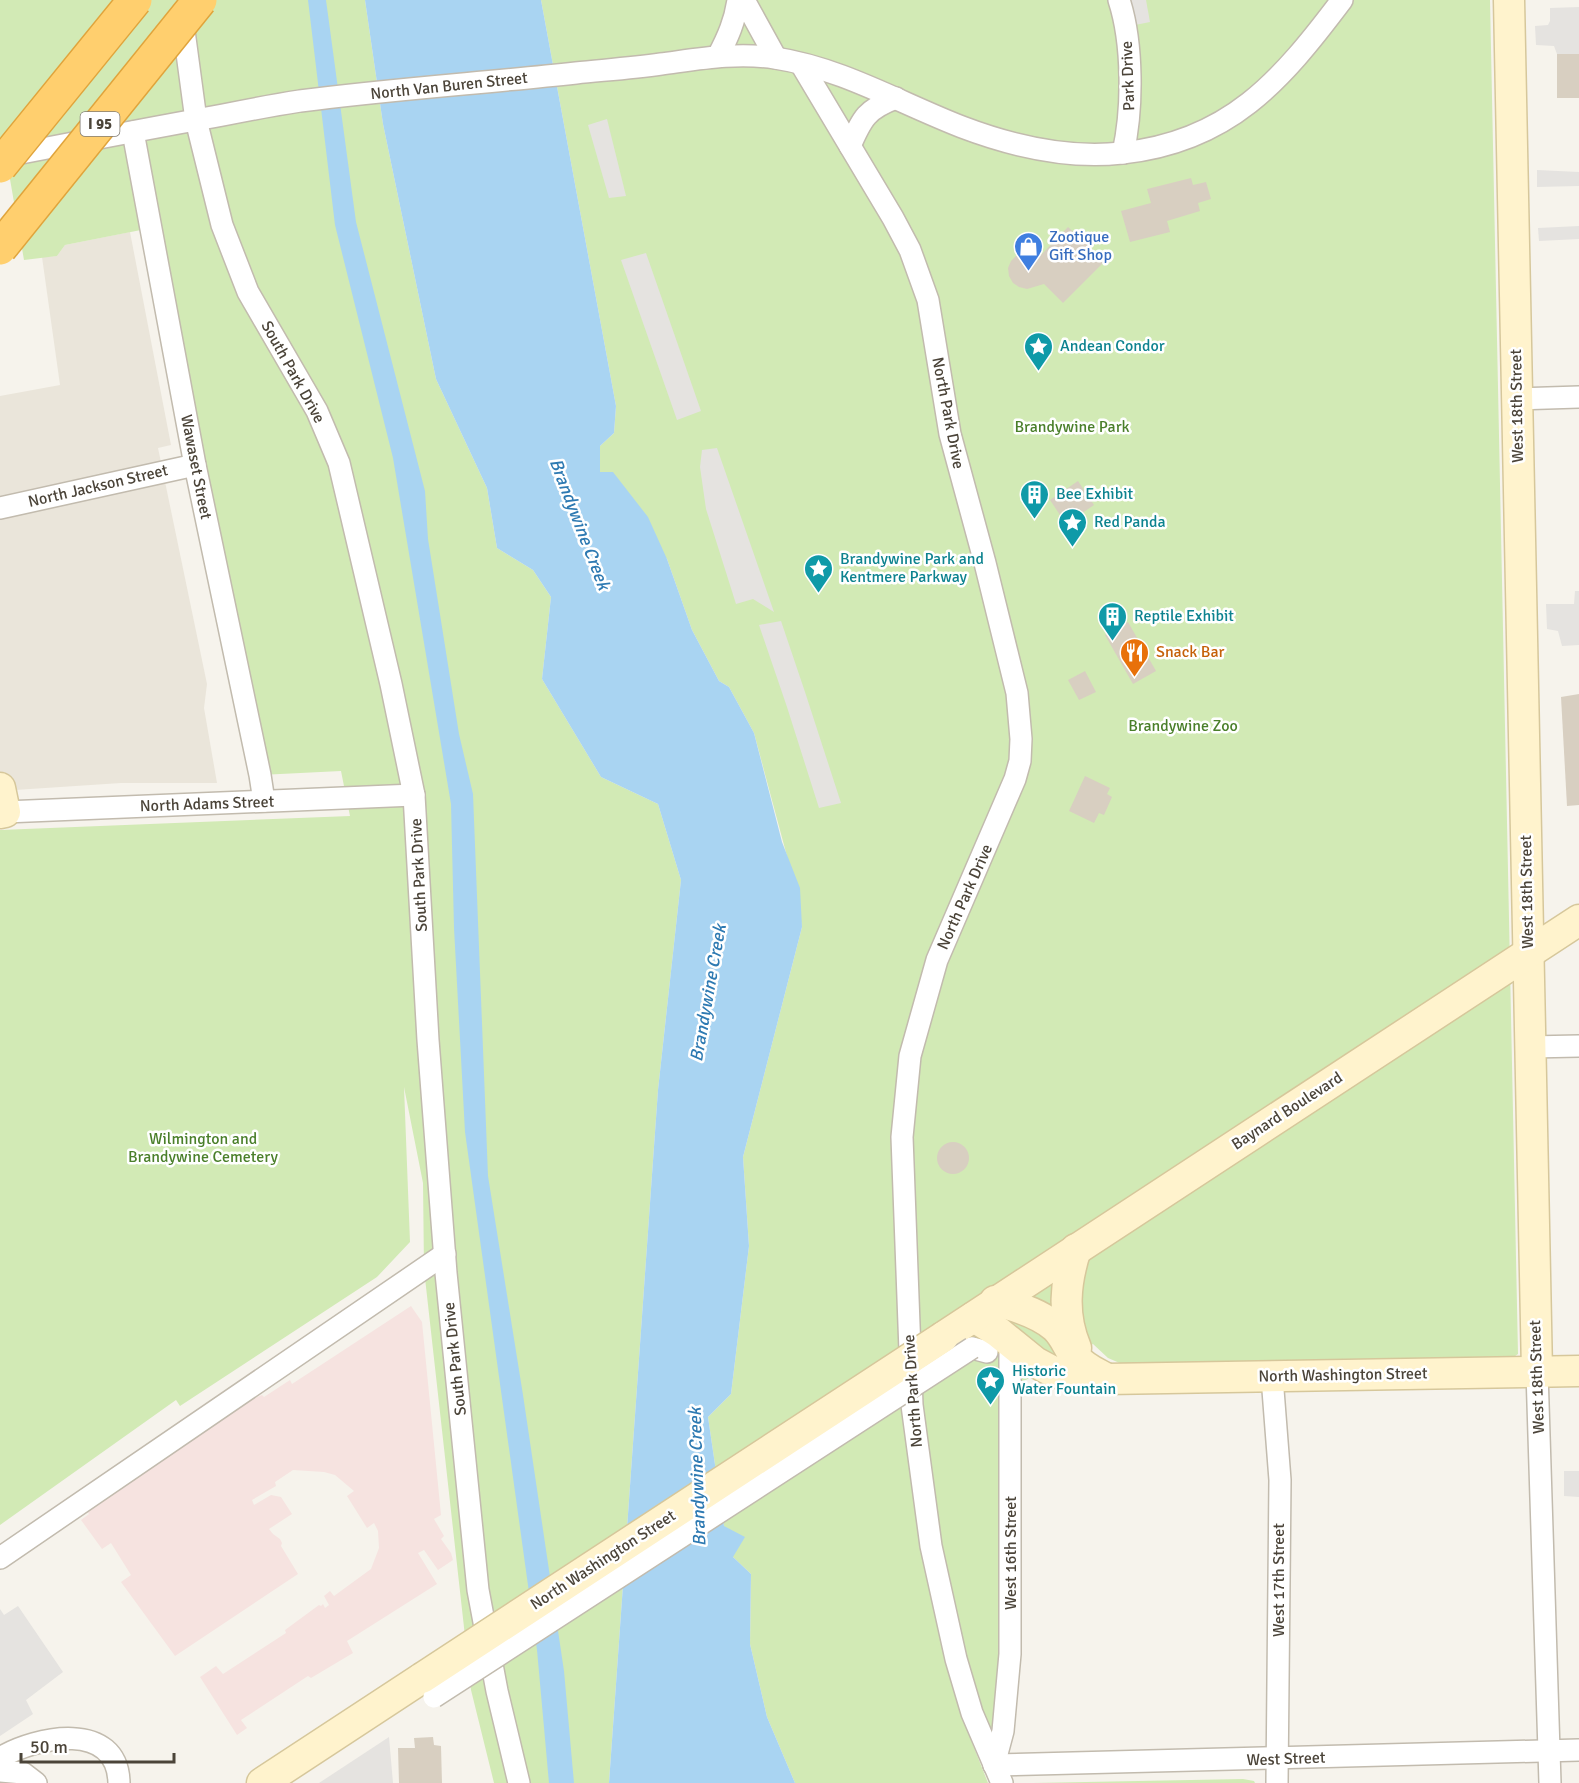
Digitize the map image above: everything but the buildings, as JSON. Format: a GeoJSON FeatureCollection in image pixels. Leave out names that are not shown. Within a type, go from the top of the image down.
{"type":"FeatureCollection","features":[{"type":"Feature","properties":{"kind":"highway"},"geometry":{"type":"LineString","coordinates":[[0,166],[135,0]]}},
{"type":"Feature","properties":{"kind":"highway","name":"I 95"},"geometry":{"type":"LineString","coordinates":[[0,248],[200,0]]}},
{"type":"Feature","properties":{"kind":"street","name":"South Park Drive"},"geometry":{"type":"LineString","coordinates":[[180,0],[196,120],[222,225],[248,292],[317,411],[339,463],[391,684],[414,795],[428,1040],[444,1254],[478,1590],[497,1691],[519,1783]]}},
{"type":"Feature","properties":{"kind":"street"},"geometry":{"type":"LineString","coordinates":[[718,56],[730,32],[738,0]]}},
{"type":"Feature","properties":{"kind":"street"},"geometry":{"type":"LineString","coordinates":[[744,0],[776,58]]}},
{"type":"Feature","properties":{"kind":"street","name":"Park Drive"},"geometry":{"type":"LineString","coordinates":[[1119,0],[1125,19],[1129,58],[1129,118],[1123,153]]}},
{"type":"Feature","properties":{"kind":"street","name":"North Van Buren Street"},"geometry":{"type":"LineString","coordinates":[[0,157],[298,101],[633,68],[718,56],[776,58],[801,64],[846,78],[960,126],[1024,146],[1063,153],[1123,153],[1167,145],[1195,136],[1241,110],[1290,66],[1342,0]]}},
{"type":"Feature","properties":{"kind":"street","name":"West 18th Street"},"geometry":{"type":"LineString","coordinates":[[1509,0],[1537,1372],[1550,1783]]}},
{"type":"Feature","properties":{"kind":"street","name":"North Park Drive"},"geometry":{"type":"LineString","coordinates":[[801,64],[893,218],[910,250],[928,300],[950,434],[1010,664],[1020,715],[1020,761],[1016,779],[937,960],[921,1013],[909,1056],[902,1137],[912,1405],[928,1522],[956,1659],[972,1713],[998,1774]]}},
{"type":"Feature","properties":{"kind":"street"},"geometry":{"type":"LineString","coordinates":[[850,146],[858,126],[867,114],[877,105],[896,98]]}},
{"type":"Feature","properties":{"kind":"street","name":"Wawaset Street"},"geometry":{"type":"LineString","coordinates":[[133,132],[195,465],[264,801]]}},
{"type":"Feature","properties":{"kind":"street"},"geometry":{"type":"LineString","coordinates":[[1516,399],[1579,398]]}},
{"type":"Feature","properties":{"kind":"street","name":"North Jackson Street"},"geometry":{"type":"LineString","coordinates":[[0,508],[195,465]]}},
{"type":"Feature","properties":{"kind":"street","name":"North Adams Street"},"geometry":{"type":"LineString","coordinates":[[2,804],[264,801],[414,795]]}},
{"type":"Feature","properties":{"kind":"street","name":"Baynard Boulevard"},"geometry":{"type":"LineString","coordinates":[[984,1309],[1579,920]]}},
{"type":"Feature","properties":{"kind":"street"},"geometry":{"type":"LineString","coordinates":[[1530,1047],[1579,1046]]}},
{"type":"Feature","properties":{"kind":"street"},"geometry":{"type":"LineString","coordinates":[[1076,1249],[1067,1280],[1068,1328],[1095,1372]]}},
{"type":"Feature","properties":{"kind":"street"},"geometry":{"type":"LineString","coordinates":[[0,1558],[444,1254]]}},
{"type":"Feature","properties":{"kind":"street"},"geometry":{"type":"LineString","coordinates":[[984,1309],[1024,1310],[1053,1325],[1062,1334],[1075,1357],[1095,1372]]}},
{"type":"Feature","properties":{"kind":"street","name":"North Washington Street"},"geometry":{"type":"LineString","coordinates":[[262,1783],[428,1688],[984,1309],[990,1347],[1035,1362],[1069,1377],[1095,1372],[1272,1377],[1579,1371]]}},
{"type":"Feature","properties":{"kind":"street"},"geometry":{"type":"LineString","coordinates":[[428,1688],[990,1347]]}},
{"type":"Feature","properties":{"kind":"street","name":"West 16th Street"},"geometry":{"type":"LineString","coordinates":[[990,1347],[1011,1654],[998,1774]]}},
{"type":"Feature","properties":{"kind":"street","name":"West 17th Street"},"geometry":{"type":"LineString","coordinates":[[1272,1377],[1280,1480],[1277,1783]]}},
{"type":"Feature","properties":{"kind":"street"},"geometry":{"type":"LineString","coordinates":[[0,1758],[22,1747],[49,1740],[90,1741],[108,1751],[116,1762],[119,1783]]}},
{"type":"Feature","properties":{"kind":"street","name":"West Street"},"geometry":{"type":"LineString","coordinates":[[998,1774],[1278,1759],[1579,1750]]}},
{"type":"Feature","properties":{"kind":"street"},"geometry":{"type":"LineString","coordinates":[[0,1772],[23,1773],[36,1783]]}},
{"type":"Feature","properties":{"kind":"shaded area"},"geometry":{"type":"Polygon","coordinates":[[[1128,0],[1146,0],[1150,22],[1135,25],[1128,0]]]}},
{"type":"Feature","properties":{"kind":"shaded area"},"geometry":{"type":"Polygon","coordinates":[[[1579,7],[1579,54],[1557,54],[1554,46],[1536,45],[1535,26],[1548,25],[1550,8],[1579,7]]]}},
{"type":"Feature","properties":{"kind":"shaded area"},"geometry":{"type":"Polygon","coordinates":[[[607,119],[626,196],[609,198],[588,125],[607,119]]]}},
{"type":"Feature","properties":{"kind":"shaded area"},"geometry":{"type":"Polygon","coordinates":[[[1537,170],[1579,172],[1579,186],[1537,187],[1537,170]]]}},
{"type":"Feature","properties":{"kind":"shaded area"},"geometry":{"type":"Polygon","coordinates":[[[1579,226],[1579,239],[1539,241],[1538,228],[1579,226]]]}},
{"type":"Feature","properties":{"kind":"shaded area"},"geometry":{"type":"Polygon","coordinates":[[[130,232],[171,445],[158,448],[207,684],[204,708],[217,783],[121,783],[0,791],[0,396],[60,385],[42,257],[57,256],[65,245],[130,232]]]}},
{"type":"Feature","properties":{"kind":"shaded area"},"geometry":{"type":"Polygon","coordinates":[[[646,253],[701,411],[677,420],[621,260],[646,253]]]}},
{"type":"Feature","properties":{"kind":"shaded area"},"geometry":{"type":"Polygon","coordinates":[[[717,448],[774,612],[753,599],[736,604],[706,509],[700,467],[702,450],[717,448]]]}},
{"type":"Feature","properties":{"kind":"shaded area"},"geometry":{"type":"Polygon","coordinates":[[[1575,591],[1579,591],[1579,645],[1562,646],[1558,631],[1547,629],[1546,604],[1574,604],[1575,591]]]}},
{"type":"Feature","properties":{"kind":"shaded area"},"geometry":{"type":"Polygon","coordinates":[[[781,621],[841,803],[819,808],[759,625],[781,621]]]}},
{"type":"Feature","properties":{"kind":"shaded area"},"geometry":{"type":"Polygon","coordinates":[[[411,1306],[422,1322],[441,1515],[434,1519],[444,1536],[441,1539],[453,1560],[438,1570],[424,1550],[418,1553],[437,1584],[347,1641],[353,1653],[311,1678],[308,1676],[241,1720],[247,1728],[237,1735],[200,1677],[216,1666],[223,1674],[286,1633],[285,1630],[319,1605],[323,1604],[325,1608],[329,1605],[324,1596],[330,1591],[334,1596],[371,1569],[379,1548],[378,1531],[374,1523],[367,1528],[347,1496],[354,1491],[335,1475],[293,1470],[275,1482],[276,1486],[252,1500],[254,1505],[271,1495],[281,1497],[292,1514],[269,1529],[280,1539],[281,1546],[298,1574],[175,1656],[121,1582],[131,1575],[111,1543],[102,1549],[81,1520],[89,1514],[86,1510],[253,1397],[262,1395],[264,1397],[290,1380],[292,1384],[411,1306]]]}},
{"type":"Feature","properties":{"kind":"shaded area"},"geometry":{"type":"Polygon","coordinates":[[[1564,1471],[1579,1471],[1579,1497],[1564,1496],[1564,1471]]]}},
{"type":"Feature","properties":{"kind":"shaded area"},"geometry":{"type":"Polygon","coordinates":[[[18,1606],[63,1672],[26,1700],[33,1714],[0,1736],[0,1609],[4,1615],[18,1606]]]}},
{"type":"Feature","properties":{"kind":"shaded area"},"geometry":{"type":"Polygon","coordinates":[[[389,1737],[393,1783],[319,1783],[389,1737]]]}},
{"type":"Feature","properties":{"kind":"green space","name":"Wilmington and Brandywine Cemetery"},"geometry":{"type":"Polygon","coordinates":[[[0,0],[365,0],[383,124],[436,379],[487,488],[497,548],[533,570],[551,597],[542,679],[601,777],[658,804],[681,880],[658,1090],[609,1783],[494,1783],[471,1690],[424,1269],[423,1183],[404,1087],[410,1242],[377,1277],[180,1406],[176,1400],[0,1525],[0,830],[350,816],[341,771],[260,775],[151,228],[65,245],[57,256],[24,260],[6,156],[0,157],[0,0]]]}},
{"type":"Feature","properties":{"kind":"green space","name":"Brandywine Park"},"geometry":{"type":"Polygon","coordinates":[[[541,0],[1490,0],[1518,1354],[1511,1359],[1122,1364],[1108,1358],[1093,1344],[998,1395],[1003,1592],[1001,1675],[993,1727],[971,1740],[988,1783],[795,1783],[767,1717],[750,1644],[751,1574],[733,1557],[724,1526],[708,1417],[731,1394],[749,1246],[743,1157],[802,927],[788,860],[754,733],[729,687],[719,681],[692,630],[667,559],[600,472],[600,446],[614,433],[616,406],[541,0]]]}},
{"type":"Feature","properties":{"kind":"green space"},"geometry":{"type":"Polygon","coordinates":[[[1243,1779],[1255,1783],[1033,1783],[1243,1779]]]}},
{"type":"Feature","properties":{"kind":"water"},"geometry":{"type":"Polygon","coordinates":[[[308,0],[326,0],[356,222],[425,491],[428,539],[459,734],[473,794],[488,1176],[564,1671],[574,1783],[549,1783],[537,1650],[465,1132],[454,928],[451,804],[393,458],[335,225],[308,0]]]}},
{"type":"Feature","properties":{"kind":"water","name":"Brandywine Creek"},"geometry":{"type":"Polygon","coordinates":[[[365,0],[541,0],[616,406],[614,433],[600,446],[600,472],[613,472],[648,517],[667,559],[692,630],[719,681],[729,687],[754,733],[782,842],[800,888],[802,927],[743,1157],[749,1246],[731,1394],[708,1417],[724,1526],[745,1537],[733,1557],[751,1574],[750,1644],[767,1717],[795,1783],[609,1783],[658,1090],[681,880],[658,804],[601,777],[542,679],[551,597],[533,570],[497,548],[487,488],[436,379],[383,124],[365,0]]]}},
{"type":"Feature","properties":{"kind":"place","name":"Zootique Gift Shop"},"geometry":{"type":"Point","coordinates":[1028,272]}},
{"type":"Feature","properties":{"kind":"place","name":"Andean Condor"},"geometry":{"type":"Point","coordinates":[1039,372]}},
{"type":"Feature","properties":{"kind":"place","name":"Bee Exhibit"},"geometry":{"type":"Point","coordinates":[1035,520]}},
{"type":"Feature","properties":{"kind":"place","name":"Red Panda"},"geometry":{"type":"Point","coordinates":[1073,548]}},
{"type":"Feature","properties":{"kind":"place","name":"Brandywine Park and Kentmere Parkway"},"geometry":{"type":"Point","coordinates":[819,594]}},
{"type":"Feature","properties":{"kind":"place","name":"Reptile Exhibit"},"geometry":{"type":"Point","coordinates":[1113,642]}},
{"type":"Feature","properties":{"kind":"place","name":"Snack Bar"},"geometry":{"type":"Point","coordinates":[1135,678]}},
{"type":"Feature","properties":{"kind":"place","name":"Historic Water Fountain"},"geometry":{"type":"Point","coordinates":[991,1406]}},
{"type":"Feature","properties":{"kind":"park label","name":"Brandywine Zoo"},"geometry":{"type":"Point","coordinates":[1183,726]}}]}
